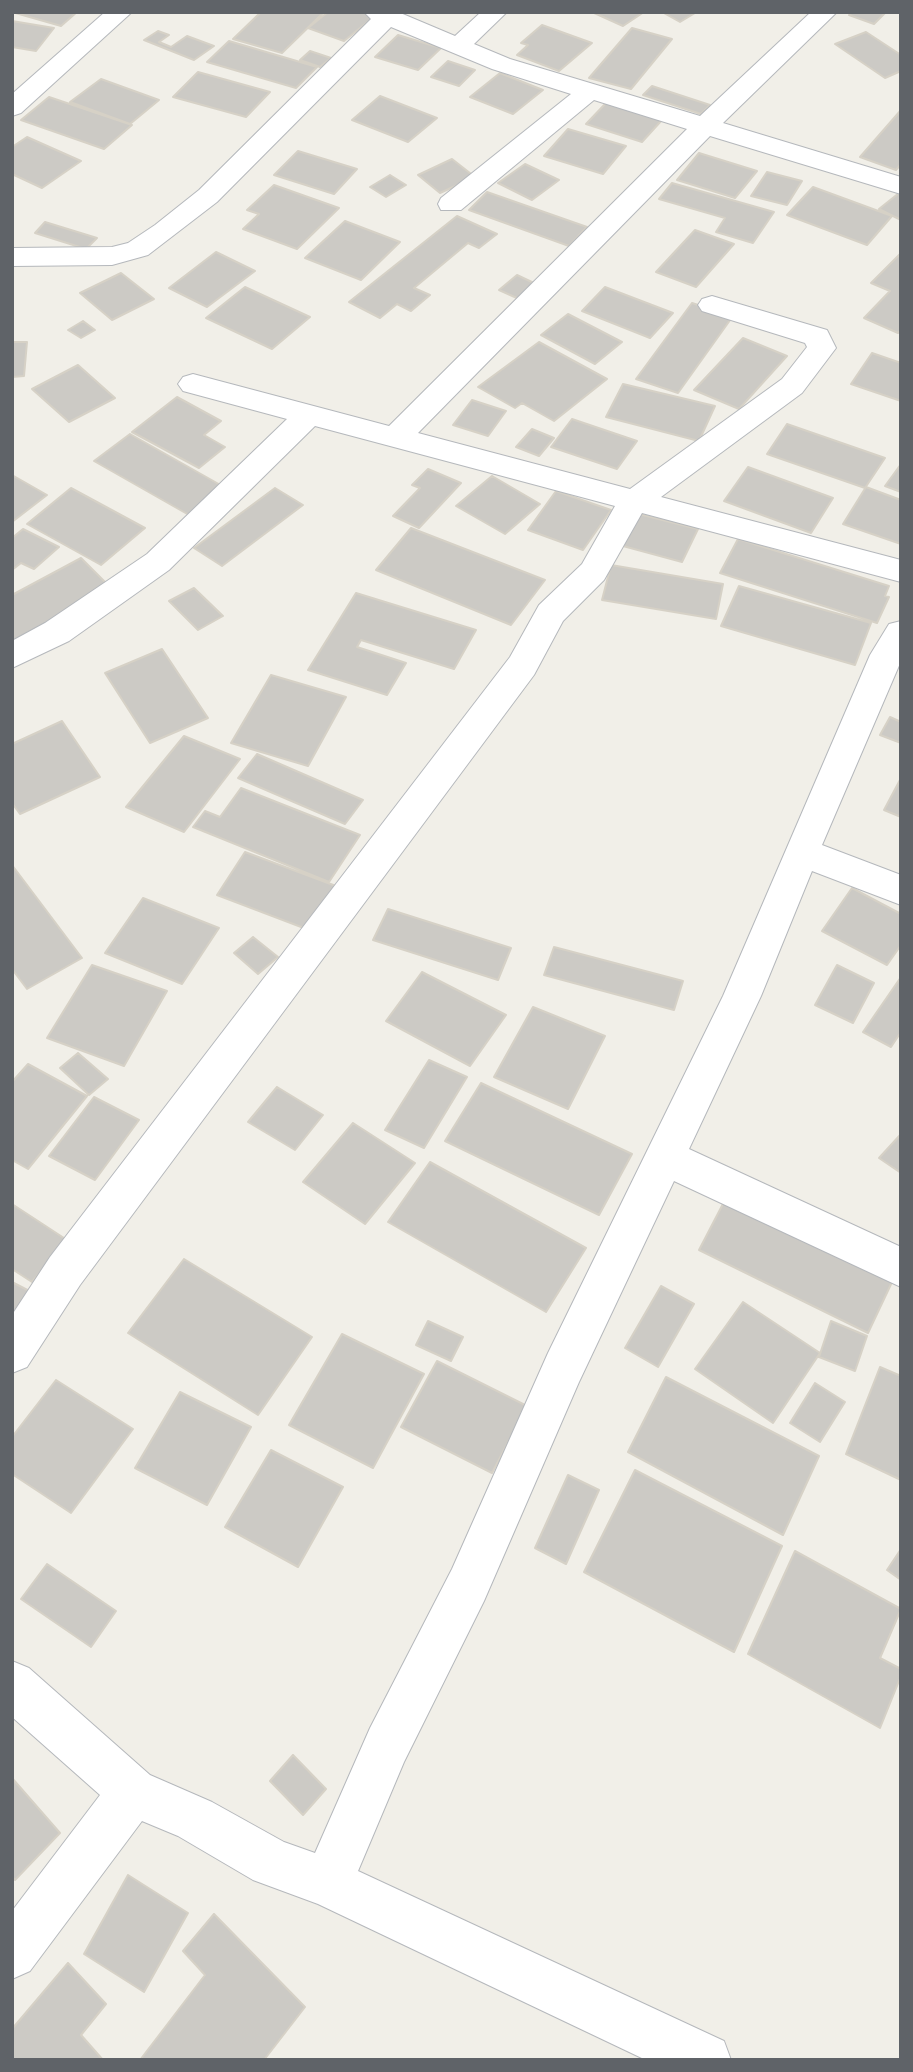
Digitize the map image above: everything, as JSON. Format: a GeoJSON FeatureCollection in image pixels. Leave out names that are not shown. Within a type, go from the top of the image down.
{"type":"FeatureCollection","features":[{"type":"Feature","properties":{"kind":"street"},"geometry":{"type":"LineString","coordinates":[[12,107],[120,12]]}},
{"type":"Feature","properties":{"kind":"street"},"geometry":{"type":"LineString","coordinates":[[458,46],[495,12]]}},
{"type":"Feature","properties":{"kind":"street"},"geometry":{"type":"LineString","coordinates":[[396,437],[706,125],[825,12]]}},
{"type":"Feature","properties":{"kind":"street"},"geometry":{"type":"LineString","coordinates":[[12,257],[112,256],[138,248],[165,232],[208,196],[382,14],[501,65],[901,186]]}},
{"type":"Feature","properties":{"kind":"street"},"geometry":{"type":"LineString","coordinates":[[451,204],[590,91]]}},
{"type":"Feature","properties":{"kind":"street"},"geometry":{"type":"LineString","coordinates":[[12,1353],[65,1271],[522,666],[551,613],[593,572],[634,500],[792,386],[822,348],[817,337],[712,305]]}},
{"type":"Feature","properties":{"kind":"street"},"geometry":{"type":"LineString","coordinates":[[193,383],[901,571]]}},
{"type":"Feature","properties":{"kind":"street"},"geometry":{"type":"LineString","coordinates":[[12,656],[57,632],[158,562],[308,415]]}},
{"type":"Feature","properties":{"kind":"street"},"geometry":{"type":"LineString","coordinates":[[328,1883],[387,1745],[468,1585],[563,1368],[742,996],[845,748],[887,655],[901,633]]}},
{"type":"Feature","properties":{"kind":"street"},"geometry":{"type":"LineString","coordinates":[[803,853],[901,890]]}},
{"type":"Feature","properties":{"kind":"street"},"geometry":{"type":"LineString","coordinates":[[665,1157],[901,1268]]}},
{"type":"Feature","properties":{"kind":"street"},"geometry":{"type":"LineString","coordinates":[[12,1685],[134,1792],[195,1819],[271,1862],[328,1883],[705,2060]]}},
{"type":"Feature","properties":{"kind":"street"},"geometry":{"type":"LineString","coordinates":[[12,1953],[134,1792]]}},
{"type":"Feature","properties":{"kind":"building"},"geometry":{"type":"Polygon","coordinates":[[[12,12],[77,12],[61,26],[12,12]]]}},
{"type":"Feature","properties":{"kind":"building"},"geometry":{"type":"Polygon","coordinates":[[[261,12],[324,12],[282,53],[233,39],[261,12]]]}},
{"type":"Feature","properties":{"kind":"building"},"geometry":{"type":"Polygon","coordinates":[[[328,12],[364,12],[375,16],[344,41],[308,28],[328,12]]]}},
{"type":"Feature","properties":{"kind":"building"},"geometry":{"type":"Polygon","coordinates":[[[592,12],[644,12],[623,26],[592,12]]]}},
{"type":"Feature","properties":{"kind":"building"},"geometry":{"type":"Polygon","coordinates":[[[662,12],[694,12],[695,13],[680,22],[662,12]]]}},
{"type":"Feature","properties":{"kind":"building"},"geometry":{"type":"Polygon","coordinates":[[[853,12],[886,12],[874,24],[849,15],[853,12]]]}},
{"type":"Feature","properties":{"kind":"building"},"geometry":{"type":"Polygon","coordinates":[[[12,21],[54,28],[36,51],[12,47],[12,21]]]}},
{"type":"Feature","properties":{"kind":"building"},"geometry":{"type":"Polygon","coordinates":[[[542,25],[592,43],[559,71],[517,55],[528,45],[521,43],[542,25]]]}},
{"type":"Feature","properties":{"kind":"building"},"geometry":{"type":"Polygon","coordinates":[[[632,28],[672,39],[631,89],[589,78],[632,28]]]}},
{"type":"Feature","properties":{"kind":"building"},"geometry":{"type":"Polygon","coordinates":[[[158,31],[169,35],[159,42],[171,47],[187,36],[214,46],[194,60],[144,40],[158,31]]]}},
{"type":"Feature","properties":{"kind":"building"},"geometry":{"type":"Polygon","coordinates":[[[866,32],[901,55],[901,71],[885,78],[835,44],[866,32]]]}},
{"type":"Feature","properties":{"kind":"building"},"geometry":{"type":"Polygon","coordinates":[[[398,35],[441,48],[418,70],[375,57],[398,35]]]}},
{"type":"Feature","properties":{"kind":"building"},"geometry":{"type":"Polygon","coordinates":[[[229,41],[317,67],[296,88],[207,62],[229,41]]]}},
{"type":"Feature","properties":{"kind":"building"},"geometry":{"type":"Polygon","coordinates":[[[310,51],[331,58],[320,67],[300,60],[310,51]]]}},
{"type":"Feature","properties":{"kind":"building"},"geometry":{"type":"Polygon","coordinates":[[[448,61],[475,70],[459,86],[431,77],[448,61]]]}},
{"type":"Feature","properties":{"kind":"building"},"geometry":{"type":"Polygon","coordinates":[[[198,72],[270,92],[246,117],[173,97],[198,72]]]}},
{"type":"Feature","properties":{"kind":"building"},"geometry":{"type":"Polygon","coordinates":[[[500,73],[543,90],[513,114],[470,97],[500,73]]]}},
{"type":"Feature","properties":{"kind":"building"},"geometry":{"type":"Polygon","coordinates":[[[101,79],[159,100],[130,124],[70,102],[101,79]]]}},
{"type":"Feature","properties":{"kind":"building"},"geometry":{"type":"Polygon","coordinates":[[[652,86],[710,105],[701,114],[643,95],[652,86]]]}},
{"type":"Feature","properties":{"kind":"building"},"geometry":{"type":"Polygon","coordinates":[[[380,96],[437,118],[408,142],[352,120],[380,96]]]}},
{"type":"Feature","properties":{"kind":"building"},"geometry":{"type":"Polygon","coordinates":[[[49,97],[132,125],[104,149],[21,120],[49,97]]]}},
{"type":"Feature","properties":{"kind":"building"},"geometry":{"type":"Polygon","coordinates":[[[606,103],[662,120],[642,142],[586,124],[606,103]]]}},
{"type":"Feature","properties":{"kind":"building"},"geometry":{"type":"Polygon","coordinates":[[[901,110],[901,164],[896,170],[860,157],[901,110]]]}},
{"type":"Feature","properties":{"kind":"building"},"geometry":{"type":"Polygon","coordinates":[[[568,129],[626,146],[603,174],[544,156],[568,129]]]}},
{"type":"Feature","properties":{"kind":"building"},"geometry":{"type":"Polygon","coordinates":[[[27,137],[81,161],[42,188],[12,174],[12,147],[27,137]]]}},
{"type":"Feature","properties":{"kind":"building"},"geometry":{"type":"Polygon","coordinates":[[[298,151],[357,169],[334,194],[274,175],[298,151]]]}},
{"type":"Feature","properties":{"kind":"building"},"geometry":{"type":"Polygon","coordinates":[[[699,153],[757,171],[735,198],[677,180],[699,153]]]}},
{"type":"Feature","properties":{"kind":"building"},"geometry":{"type":"Polygon","coordinates":[[[452,159],[475,177],[440,193],[418,175],[452,159]]]}},
{"type":"Feature","properties":{"kind":"building"},"geometry":{"type":"Polygon","coordinates":[[[525,164],[559,180],[532,200],[498,183],[525,164]]]}},
{"type":"Feature","properties":{"kind":"building"},"geometry":{"type":"Polygon","coordinates":[[[767,172],[802,181],[787,205],[751,196],[767,172]]]}},
{"type":"Feature","properties":{"kind":"building"},"geometry":{"type":"Polygon","coordinates":[[[390,175],[406,185],[386,197],[370,187],[390,175]]]}},
{"type":"Feature","properties":{"kind":"building"},"geometry":{"type":"Polygon","coordinates":[[[672,183],[774,212],[753,243],[716,232],[725,218],[659,199],[672,183]]]}},
{"type":"Feature","properties":{"kind":"building"},"geometry":{"type":"Polygon","coordinates":[[[274,185],[339,208],[297,249],[243,229],[259,214],[247,210],[274,185]]]}},
{"type":"Feature","properties":{"kind":"building"},"geometry":{"type":"Polygon","coordinates":[[[813,187],[892,216],[867,245],[787,215],[813,187]]]}},
{"type":"Feature","properties":{"kind":"building"},"geometry":{"type":"Polygon","coordinates":[[[487,192],[587,227],[569,246],[469,210],[487,192]]]}},
{"type":"Feature","properties":{"kind":"building"},"geometry":{"type":"Polygon","coordinates":[[[901,193],[901,220],[879,209],[901,193]]]}},
{"type":"Feature","properties":{"kind":"building"},"geometry":{"type":"Polygon","coordinates":[[[457,216],[497,234],[479,248],[468,243],[414,288],[430,295],[411,311],[397,304],[380,318],[349,302],[457,216]]]}},
{"type":"Feature","properties":{"kind":"building"},"geometry":{"type":"Polygon","coordinates":[[[345,221],[400,242],[361,280],[305,258],[345,221]]]}},
{"type":"Feature","properties":{"kind":"building"},"geometry":{"type":"Polygon","coordinates":[[[45,222],[97,238],[86,249],[35,233],[45,222]]]}},
{"type":"Feature","properties":{"kind":"building"},"geometry":{"type":"Polygon","coordinates":[[[695,230],[734,244],[696,287],[656,272],[695,230]]]}},
{"type":"Feature","properties":{"kind":"building"},"geometry":{"type":"Polygon","coordinates":[[[216,252],[255,271],[207,307],[169,288],[216,252]]]}},
{"type":"Feature","properties":{"kind":"building"},"geometry":{"type":"Polygon","coordinates":[[[900,254],[901,330],[898,333],[864,318],[890,291],[871,283],[900,254]]]}},
{"type":"Feature","properties":{"kind":"building"},"geometry":{"type":"Polygon","coordinates":[[[121,273],[154,299],[112,320],[80,293],[121,273]]]}},
{"type":"Feature","properties":{"kind":"building"},"geometry":{"type":"Polygon","coordinates":[[[517,275],[536,284],[519,299],[499,290],[517,275]]]}},
{"type":"Feature","properties":{"kind":"building"},"geometry":{"type":"Polygon","coordinates":[[[245,287],[310,317],[272,349],[206,318],[245,287]]]}},
{"type":"Feature","properties":{"kind":"building"},"geometry":{"type":"Polygon","coordinates":[[[605,287],[673,313],[650,338],[582,311],[605,287]]]}},
{"type":"Feature","properties":{"kind":"building"},"geometry":{"type":"Polygon","coordinates":[[[692,303],[733,316],[678,393],[636,379],[692,303]]]}},
{"type":"Feature","properties":{"kind":"building"},"geometry":{"type":"Polygon","coordinates":[[[568,314],[622,342],[595,364],[541,335],[568,314]]]}},
{"type":"Feature","properties":{"kind":"building"},"geometry":{"type":"Polygon","coordinates":[[[83,321],[95,330],[81,338],[68,330],[83,321]]]}},
{"type":"Feature","properties":{"kind":"building"},"geometry":{"type":"Polygon","coordinates":[[[743,338],[787,356],[739,409],[694,390],[743,338]]]}},
{"type":"Feature","properties":{"kind":"building"},"geometry":{"type":"Polygon","coordinates":[[[12,342],[27,342],[24,376],[12,377],[12,342]]]}},
{"type":"Feature","properties":{"kind":"building"},"geometry":{"type":"Polygon","coordinates":[[[539,342],[607,379],[554,421],[522,403],[515,408],[478,387],[539,342]]]}},
{"type":"Feature","properties":{"kind":"building"},"geometry":{"type":"Polygon","coordinates":[[[872,353],[901,363],[901,401],[851,384],[872,353]]]}},
{"type":"Feature","properties":{"kind":"building"},"geometry":{"type":"Polygon","coordinates":[[[78,365],[115,398],[69,422],[32,389],[78,365]]]}},
{"type":"Feature","properties":{"kind":"building"},"geometry":{"type":"Polygon","coordinates":[[[623,384],[715,406],[699,441],[606,417],[623,384]]]}},
{"type":"Feature","properties":{"kind":"building"},"geometry":{"type":"Polygon","coordinates":[[[177,397],[221,421],[204,435],[225,447],[199,468],[132,432],[177,397]]]}},
{"type":"Feature","properties":{"kind":"building"},"geometry":{"type":"Polygon","coordinates":[[[472,400],[506,411],[488,436],[453,425],[472,400]]]}},
{"type":"Feature","properties":{"kind":"building"},"geometry":{"type":"Polygon","coordinates":[[[572,419],[637,441],[617,469],[551,447],[572,419]]]}},
{"type":"Feature","properties":{"kind":"building"},"geometry":{"type":"Polygon","coordinates":[[[787,424],[885,458],[865,488],[767,454],[787,424]]]}},
{"type":"Feature","properties":{"kind":"building"},"geometry":{"type":"Polygon","coordinates":[[[532,429],[554,438],[539,456],[516,447],[532,429]]]}},
{"type":"Feature","properties":{"kind":"building"},"geometry":{"type":"Polygon","coordinates":[[[130,434],[224,487],[189,515],[94,461],[130,434]]]}},
{"type":"Feature","properties":{"kind":"building"},"geometry":{"type":"Polygon","coordinates":[[[901,464],[901,492],[885,486],[901,464]]]}},
{"type":"Feature","properties":{"kind":"building"},"geometry":{"type":"Polygon","coordinates":[[[748,467],[833,498],[811,533],[724,501],[748,467]]]}},
{"type":"Feature","properties":{"kind":"building"},"geometry":{"type":"Polygon","coordinates":[[[428,469],[461,483],[419,528],[393,516],[420,488],[412,485],[428,469]]]}},
{"type":"Feature","properties":{"kind":"building"},"geometry":{"type":"Polygon","coordinates":[[[12,475],[47,495],[12,522],[12,475]]]}},
{"type":"Feature","properties":{"kind":"building"},"geometry":{"type":"Polygon","coordinates":[[[492,476],[540,504],[505,534],[456,506],[492,476]]]}},
{"type":"Feature","properties":{"kind":"building"},"geometry":{"type":"Polygon","coordinates":[[[866,487],[901,500],[901,544],[843,524],[866,487]]]}},
{"type":"Feature","properties":{"kind":"building"},"geometry":{"type":"Polygon","coordinates":[[[71,488],[145,528],[101,565],[27,524],[71,488]]]}},
{"type":"Feature","properties":{"kind":"building"},"geometry":{"type":"Polygon","coordinates":[[[275,488],[303,505],[222,566],[194,548],[275,488]]]}},
{"type":"Feature","properties":{"kind":"building"},"geometry":{"type":"Polygon","coordinates":[[[556,491],[611,510],[583,550],[528,530],[556,491]]]}},
{"type":"Feature","properties":{"kind":"building"},"geometry":{"type":"Polygon","coordinates":[[[639,514],[698,529],[682,562],[623,546],[639,514]]]}},
{"type":"Feature","properties":{"kind":"building"},"geometry":{"type":"Polygon","coordinates":[[[411,528],[545,580],[511,625],[376,570],[411,528]]]}},
{"type":"Feature","properties":{"kind":"building"},"geometry":{"type":"Polygon","coordinates":[[[23,529],[59,547],[34,569],[21,563],[12,570],[12,538],[23,529]]]}},
{"type":"Feature","properties":{"kind":"building"},"geometry":{"type":"Polygon","coordinates":[[[738,539],[889,586],[885,596],[889,597],[877,623],[720,573],[738,539]]]}},
{"type":"Feature","properties":{"kind":"building"},"geometry":{"type":"Polygon","coordinates":[[[81,558],[112,589],[12,643],[12,595],[81,558]]]}},
{"type":"Feature","properties":{"kind":"building"},"geometry":{"type":"Polygon","coordinates":[[[611,565],[723,584],[716,619],[602,600],[611,565]]]}},
{"type":"Feature","properties":{"kind":"building"},"geometry":{"type":"Polygon","coordinates":[[[739,586],[871,623],[855,665],[721,626],[739,586]]]}},
{"type":"Feature","properties":{"kind":"building"},"geometry":{"type":"Polygon","coordinates":[[[194,588],[223,616],[198,630],[169,601],[194,588]]]}},
{"type":"Feature","properties":{"kind":"building"},"geometry":{"type":"Polygon","coordinates":[[[356,593],[476,630],[454,669],[361,640],[357,647],[406,663],[387,695],[308,670],[356,593]]]}},
{"type":"Feature","properties":{"kind":"building"},"geometry":{"type":"Polygon","coordinates":[[[162,649],[208,718],[150,743],[105,673],[162,649]]]}},
{"type":"Feature","properties":{"kind":"building"},"geometry":{"type":"Polygon","coordinates":[[[271,675],[346,697],[308,766],[231,743],[271,675]]]}},
{"type":"Feature","properties":{"kind":"building"},"geometry":{"type":"Polygon","coordinates":[[[890,717],[901,722],[901,743],[880,735],[890,717]]]}},
{"type":"Feature","properties":{"kind":"building"},"geometry":{"type":"Polygon","coordinates":[[[62,721],[100,777],[20,814],[12,803],[12,744],[62,721]]]}},
{"type":"Feature","properties":{"kind":"building"},"geometry":{"type":"Polygon","coordinates":[[[184,736],[240,759],[184,832],[126,807],[184,736]]]}},
{"type":"Feature","properties":{"kind":"building"},"geometry":{"type":"Polygon","coordinates":[[[257,754],[363,800],[345,824],[238,778],[257,754]]]}},
{"type":"Feature","properties":{"kind":"building"},"geometry":{"type":"Polygon","coordinates":[[[901,778],[901,817],[884,810],[901,778]]]}},
{"type":"Feature","properties":{"kind":"building"},"geometry":{"type":"Polygon","coordinates":[[[241,788],[360,835],[329,882],[193,827],[205,811],[220,817],[241,788]]]}},
{"type":"Feature","properties":{"kind":"building"},"geometry":{"type":"Polygon","coordinates":[[[245,852],[336,886],[309,930],[217,895],[245,852]]]}},
{"type":"Feature","properties":{"kind":"building"},"geometry":{"type":"Polygon","coordinates":[[[12,865],[82,958],[27,989],[12,969],[12,865]]]}},
{"type":"Feature","properties":{"kind":"building"},"geometry":{"type":"Polygon","coordinates":[[[852,888],[901,914],[901,945],[887,965],[822,931],[852,888]]]}},
{"type":"Feature","properties":{"kind":"building"},"geometry":{"type":"Polygon","coordinates":[[[143,898],[219,928],[182,984],[105,953],[143,898]]]}},
{"type":"Feature","properties":{"kind":"building"},"geometry":{"type":"Polygon","coordinates":[[[388,909],[511,948],[498,980],[373,940],[388,909]]]}},
{"type":"Feature","properties":{"kind":"building"},"geometry":{"type":"Polygon","coordinates":[[[253,937],[278,957],[258,974],[234,953],[253,937]]]}},
{"type":"Feature","properties":{"kind":"building"},"geometry":{"type":"Polygon","coordinates":[[[554,947],[683,981],[674,1010],[544,975],[554,947]]]}},
{"type":"Feature","properties":{"kind":"building"},"geometry":{"type":"Polygon","coordinates":[[[92,965],[167,991],[124,1066],[47,1038],[92,965]]]}},
{"type":"Feature","properties":{"kind":"building"},"geometry":{"type":"Polygon","coordinates":[[[837,965],[874,983],[853,1023],[815,1005],[837,965]]]}},
{"type":"Feature","properties":{"kind":"building"},"geometry":{"type":"Polygon","coordinates":[[[422,972],[506,1015],[470,1066],[386,1021],[422,972]]]}},
{"type":"Feature","properties":{"kind":"building"},"geometry":{"type":"Polygon","coordinates":[[[901,977],[901,1032],[891,1047],[863,1032],[901,977]]]}},
{"type":"Feature","properties":{"kind":"building"},"geometry":{"type":"Polygon","coordinates":[[[533,1007],[605,1036],[568,1109],[494,1077],[533,1007]]]}},
{"type":"Feature","properties":{"kind":"building"},"geometry":{"type":"Polygon","coordinates":[[[78,1053],[108,1079],[89,1095],[60,1068],[78,1053]]]}},
{"type":"Feature","properties":{"kind":"building"},"geometry":{"type":"Polygon","coordinates":[[[429,1060],[467,1077],[424,1148],[385,1130],[429,1060]]]}},
{"type":"Feature","properties":{"kind":"building"},"geometry":{"type":"Polygon","coordinates":[[[28,1064],[87,1096],[28,1169],[12,1160],[12,1082],[28,1064]]]}},
{"type":"Feature","properties":{"kind":"building"},"geometry":{"type":"Polygon","coordinates":[[[481,1083],[632,1154],[599,1215],[445,1141],[481,1083]]]}},
{"type":"Feature","properties":{"kind":"building"},"geometry":{"type":"Polygon","coordinates":[[[277,1087],[323,1115],[295,1150],[248,1122],[277,1087]]]}},
{"type":"Feature","properties":{"kind":"building"},"geometry":{"type":"Polygon","coordinates":[[[94,1097],[139,1120],[95,1180],[49,1156],[94,1097]]]}},
{"type":"Feature","properties":{"kind":"building"},"geometry":{"type":"Polygon","coordinates":[[[353,1123],[415,1163],[365,1224],[303,1182],[353,1123]]]}},
{"type":"Feature","properties":{"kind":"building"},"geometry":{"type":"Polygon","coordinates":[[[901,1134],[901,1173],[879,1158],[901,1134]]]}},
{"type":"Feature","properties":{"kind":"building"},"geometry":{"type":"Polygon","coordinates":[[[430,1162],[586,1248],[546,1312],[388,1222],[430,1162]]]}},
{"type":"Feature","properties":{"kind":"building"},"geometry":{"type":"Polygon","coordinates":[[[725,1200],[893,1280],[868,1333],[699,1250],[725,1200]]]}},
{"type":"Feature","properties":{"kind":"building"},"geometry":{"type":"Polygon","coordinates":[[[12,1204],[67,1240],[32,1282],[12,1269],[12,1204]]]}},
{"type":"Feature","properties":{"kind":"building"},"geometry":{"type":"Polygon","coordinates":[[[184,1259],[312,1337],[258,1415],[128,1333],[184,1259]]]}},
{"type":"Feature","properties":{"kind":"building"},"geometry":{"type":"Polygon","coordinates":[[[12,1282],[39,1296],[12,1333],[12,1282]]]}},
{"type":"Feature","properties":{"kind":"building"},"geometry":{"type":"Polygon","coordinates":[[[661,1286],[694,1304],[658,1367],[625,1348],[661,1286]]]}},
{"type":"Feature","properties":{"kind":"building"},"geometry":{"type":"Polygon","coordinates":[[[743,1302],[820,1353],[773,1423],[695,1369],[743,1302]]]}},
{"type":"Feature","properties":{"kind":"building"},"geometry":{"type":"Polygon","coordinates":[[[428,1321],[463,1337],[451,1361],[416,1345],[428,1321]]]}},
{"type":"Feature","properties":{"kind":"building"},"geometry":{"type":"Polygon","coordinates":[[[831,1321],[867,1336],[855,1371],[819,1357],[831,1321]]]}},
{"type":"Feature","properties":{"kind":"building"},"geometry":{"type":"Polygon","coordinates":[[[342,1334],[424,1374],[373,1468],[289,1425],[342,1334]]]}},
{"type":"Feature","properties":{"kind":"building"},"geometry":{"type":"Polygon","coordinates":[[[437,1361],[527,1406],[492,1473],[401,1427],[437,1361]]]}},
{"type":"Feature","properties":{"kind":"building"},"geometry":{"type":"Polygon","coordinates":[[[880,1367],[901,1376],[901,1480],[846,1454],[880,1367]]]}},
{"type":"Feature","properties":{"kind":"building"},"geometry":{"type":"Polygon","coordinates":[[[666,1377],[819,1456],[783,1535],[628,1452],[666,1377]]]}},
{"type":"Feature","properties":{"kind":"building"},"geometry":{"type":"Polygon","coordinates":[[[56,1380],[133,1429],[71,1513],[12,1474],[12,1437],[56,1380]]]}},
{"type":"Feature","properties":{"kind":"building"},"geometry":{"type":"Polygon","coordinates":[[[815,1383],[845,1402],[820,1442],[790,1423],[815,1383]]]}},
{"type":"Feature","properties":{"kind":"building"},"geometry":{"type":"Polygon","coordinates":[[[180,1392],[251,1427],[207,1505],[135,1468],[180,1392]]]}},
{"type":"Feature","properties":{"kind":"building"},"geometry":{"type":"Polygon","coordinates":[[[271,1450],[343,1487],[298,1567],[225,1527],[271,1450]]]}},
{"type":"Feature","properties":{"kind":"building"},"geometry":{"type":"Polygon","coordinates":[[[635,1470],[782,1546],[734,1652],[584,1572],[635,1470]]]}},
{"type":"Feature","properties":{"kind":"building"},"geometry":{"type":"Polygon","coordinates":[[[568,1475],[599,1490],[566,1564],[535,1548],[568,1475]]]}},
{"type":"Feature","properties":{"kind":"building"},"geometry":{"type":"Polygon","coordinates":[[[901,1549],[901,1580],[887,1570],[901,1549]]]}},
{"type":"Feature","properties":{"kind":"building"},"geometry":{"type":"Polygon","coordinates":[[[795,1551],[901,1609],[880,1658],[901,1669],[901,1676],[880,1728],[748,1654],[795,1551]]]}},
{"type":"Feature","properties":{"kind":"building"},"geometry":{"type":"Polygon","coordinates":[[[47,1564],[116,1611],[91,1647],[21,1599],[47,1564]]]}},
{"type":"Feature","properties":{"kind":"building"},"geometry":{"type":"Polygon","coordinates":[[[293,1755],[326,1789],[303,1815],[270,1781],[293,1755]]]}},
{"type":"Feature","properties":{"kind":"building"},"geometry":{"type":"Polygon","coordinates":[[[12,1778],[60,1833],[15,1880],[12,1876],[12,1778]]]}},
{"type":"Feature","properties":{"kind":"building"},"geometry":{"type":"Polygon","coordinates":[[[128,1875],[188,1913],[144,1992],[84,1954],[128,1875]]]}},
{"type":"Feature","properties":{"kind":"building"},"geometry":{"type":"Polygon","coordinates":[[[214,1914],[305,2007],[264,2060],[140,2060],[205,1975],[183,1951],[214,1914]]]}},
{"type":"Feature","properties":{"kind":"building"},"geometry":{"type":"Polygon","coordinates":[[[68,1963],[106,2004],[81,2035],[103,2060],[12,2060],[12,2029],[68,1963]]]}}]}
